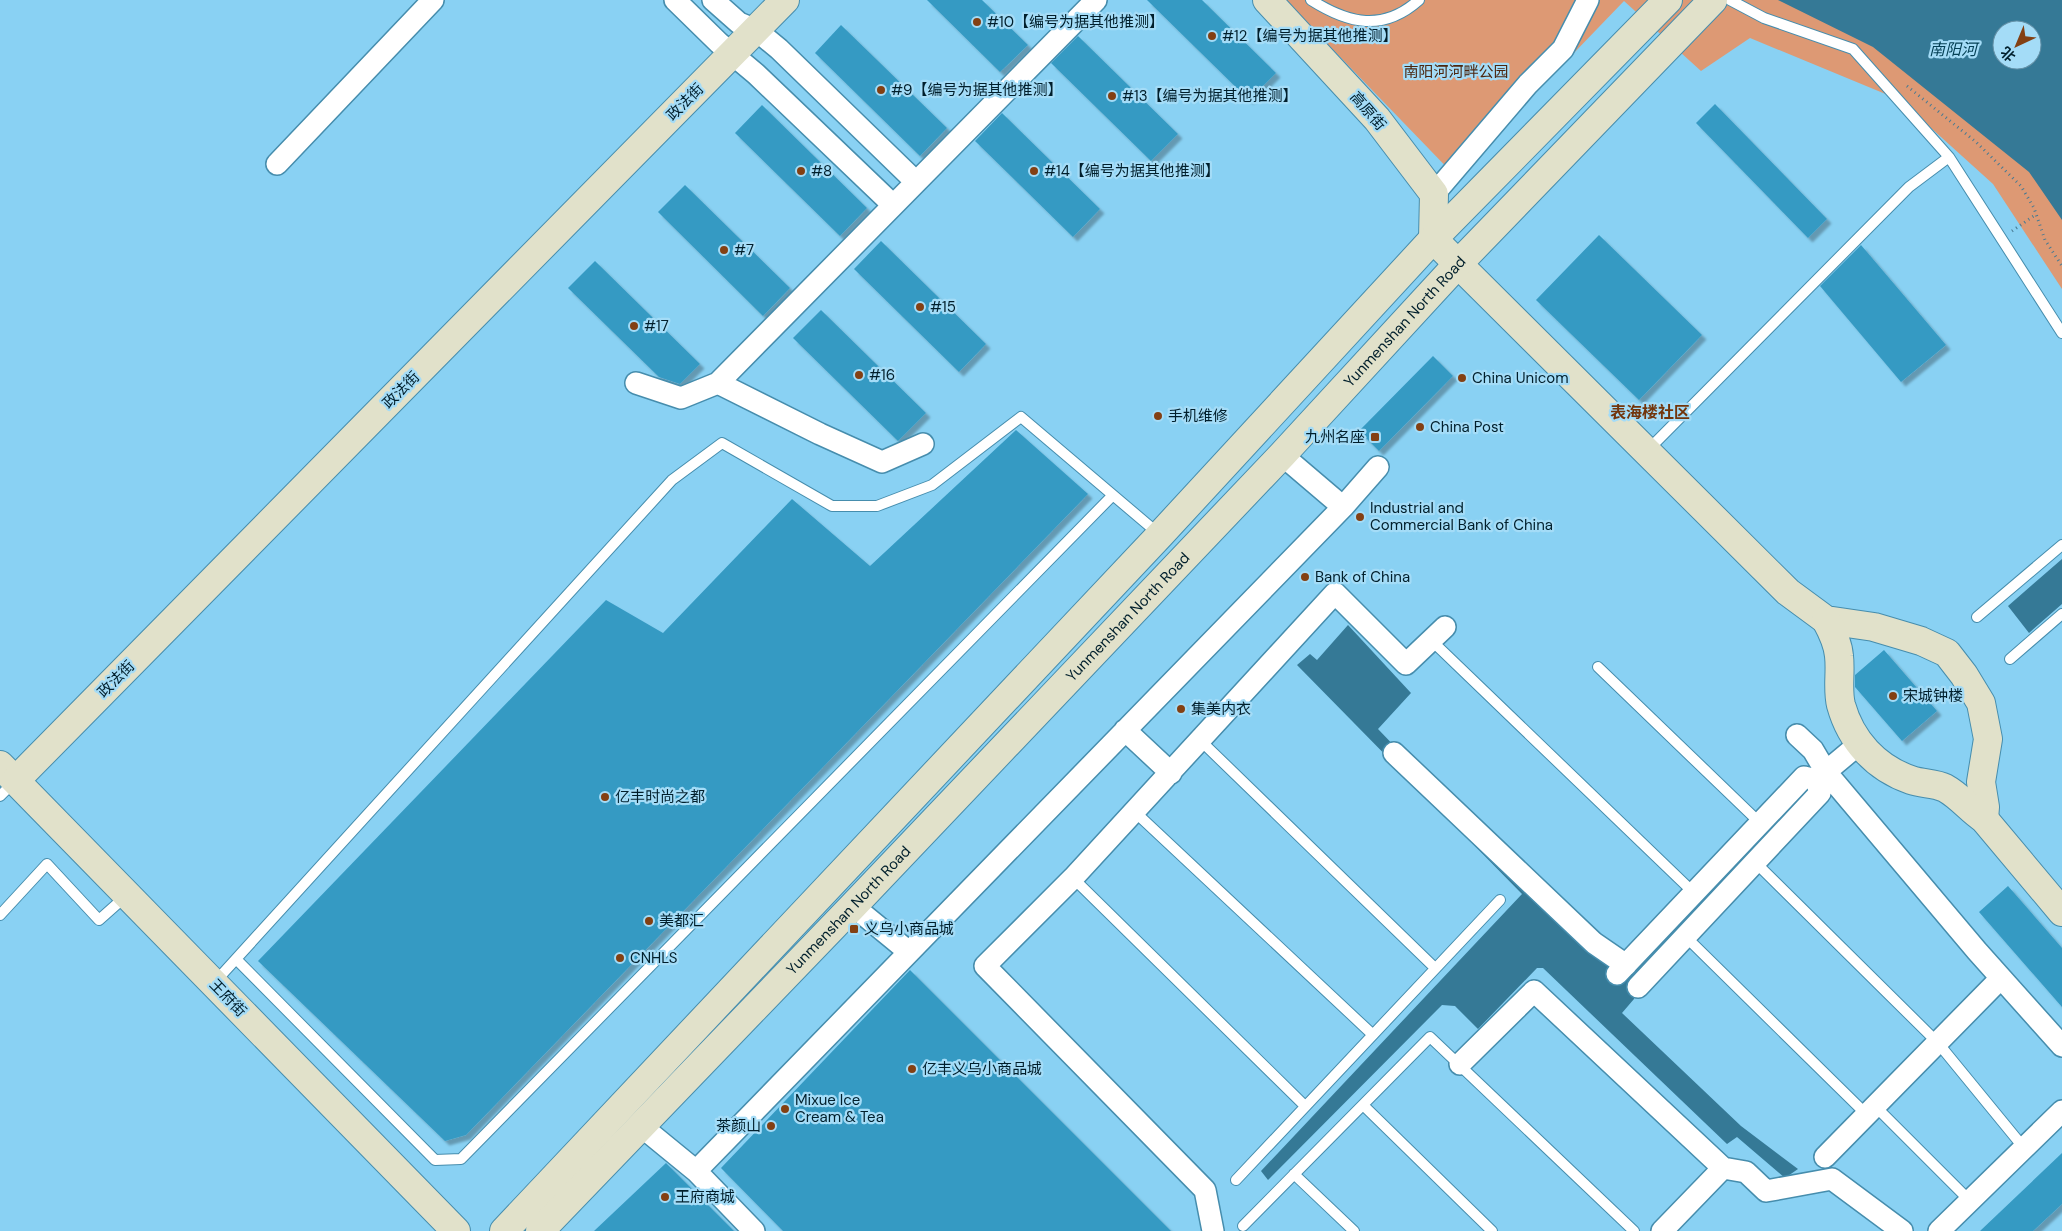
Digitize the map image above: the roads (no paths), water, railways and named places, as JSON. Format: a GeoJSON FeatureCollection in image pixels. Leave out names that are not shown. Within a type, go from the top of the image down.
{"type":"FeatureCollection","features":[{"type":"Feature","properties":{"kind":"main road","name":"政法街"},"geometry":{"type":"LineString","coordinates":[[5,780],[785,0]]}},
{"type":"Feature","properties":{"kind":"main road","name":"高原街"},"geometry":{"type":"LineString","coordinates":[[1267,0],[1377,119],[1434,194]]}},
{"type":"Feature","properties":{"kind":"main road","name":"Yunmenshan North Road"},"geometry":{"type":"LineString","coordinates":[[504,1231],[1160,535],[1433,240],[1668,0]]}},
{"type":"Feature","properties":{"kind":"main road","name":"Yunmenshan North Road"},"geometry":{"type":"LineString","coordinates":[[540,1231],[854,906],[1282,454],[1457,265],[1713,0]]}},
{"type":"Feature","properties":{"kind":"main road"},"geometry":{"type":"LineString","coordinates":[[1434,194],[1433,240],[1788,592],[1826,620],[1834,636],[1839,654],[1842,706],[1859,744],[1871,758],[1889,770],[1912,781],[1944,788],[1961,800],[1970,811],[1984,819],[2062,912]]}},
{"type":"Feature","properties":{"kind":"main road"},"geometry":{"type":"LineString","coordinates":[[1826,620],[1874,627],[1920,641],[1947,653],[1964,675],[1981,703],[1988,738],[1981,782],[1986,807],[1984,819]]}},
{"type":"Feature","properties":{"kind":"main road","name":"王府街"},"geometry":{"type":"LineString","coordinates":[[5,780],[128,894],[456,1231]]}},
{"type":"Feature","properties":{"kind":"street"},"geometry":{"type":"LineString","coordinates":[[277,164],[433,0]]}},
{"type":"Feature","properties":{"kind":"street"},"geometry":{"type":"LineString","coordinates":[[675,0],[892,204]]}},
{"type":"Feature","properties":{"kind":"street"},"geometry":{"type":"LineString","coordinates":[[713,0],[739,23],[756,30],[779,50],[915,181]]}},
{"type":"Feature","properties":{"kind":"street"},"geometry":{"type":"LineString","coordinates":[[636,383],[681,398],[718,383],[892,204],[1096,0]]}},
{"type":"Feature","properties":{"kind":"street"},"geometry":{"type":"LineString","coordinates":[[1434,194],[1516,98],[1563,49],[1588,0]]}},
{"type":"Feature","properties":{"kind":"street"},"geometry":{"type":"LineString","coordinates":[[718,383],[820,434],[882,462],[923,444]]}},
{"type":"Feature","properties":{"kind":"street"},"geometry":{"type":"LineString","coordinates":[[1282,454],[1343,507]]}},
{"type":"Feature","properties":{"kind":"street"},"geometry":{"type":"LineString","coordinates":[[696,1171],[1343,507],[1378,467]]}},
{"type":"Feature","properties":{"kind":"street"},"geometry":{"type":"LineString","coordinates":[[1213,1231],[1205,1190],[985,966],[1074,878],[1335,593],[1406,664],[1438,634]]}},
{"type":"Feature","properties":{"kind":"street"},"geometry":{"type":"LineString","coordinates":[[1125,730],[1172,773]]}},
{"type":"Feature","properties":{"kind":"street"},"geometry":{"type":"LineString","coordinates":[[1638,986],[1820,793],[1821,776],[1813,750],[1797,735]]}},
{"type":"Feature","properties":{"kind":"street"},"geometry":{"type":"LineString","coordinates":[[1394,752],[1622,969],[1804,777],[1821,776],[1859,744]]}},
{"type":"Feature","properties":{"kind":"street"},"geometry":{"type":"LineString","coordinates":[[1821,776],[2062,1046]]}},
{"type":"Feature","properties":{"kind":"street"},"geometry":{"type":"LineString","coordinates":[[854,906],[908,952]]}},
{"type":"Feature","properties":{"kind":"street"},"geometry":{"type":"LineString","coordinates":[[1825,1157],[2001,978]]}},
{"type":"Feature","properties":{"kind":"street"},"geometry":{"type":"LineString","coordinates":[[1460,1064],[1534,991],[1723,1168],[1746,1172],[1766,1191],[1832,1179],[1902,1231]]}},
{"type":"Feature","properties":{"kind":"street"},"geometry":{"type":"LineString","coordinates":[[1940,1231],[2062,1111]]}},
{"type":"Feature","properties":{"kind":"street"},"geometry":{"type":"LineString","coordinates":[[641,1126],[696,1171],[754,1231]]}},
{"type":"Feature","properties":{"kind":"street"},"geometry":{"type":"LineString","coordinates":[[1662,1231],[1723,1168]]}},
{"type":"Feature","properties":{"kind":"lane"},"geometry":{"type":"LineString","coordinates":[[1311,0],[1342,17],[1362,21],[1380,21],[1398,16],[1419,0]]}},
{"type":"Feature","properties":{"kind":"lane"},"geometry":{"type":"LineString","coordinates":[[1730,0],[1764,18],[1853,50],[1949,157],[2062,333]]}},
{"type":"Feature","properties":{"kind":"lane"},"geometry":{"type":"LineString","coordinates":[[1647,451],[1909,187],[1949,157]]}},
{"type":"Feature","properties":{"kind":"lane"},"geometry":{"type":"LineString","coordinates":[[214,983],[573,586],[672,480],[722,444],[832,506],[876,506],[932,485],[1021,417],[1160,535]]}},
{"type":"Feature","properties":{"kind":"lane"},"geometry":{"type":"LineString","coordinates":[[236,959],[435,1160],[460,1159],[1113,495]]}},
{"type":"Feature","properties":{"kind":"lane"},"geometry":{"type":"LineString","coordinates":[[1977,617],[2062,545]]}},
{"type":"Feature","properties":{"kind":"lane"},"geometry":{"type":"LineString","coordinates":[[2010,659],[2062,614]]}},
{"type":"Feature","properties":{"kind":"lane"},"geometry":{"type":"LineString","coordinates":[[1438,634],[1694,893]]}},
{"type":"Feature","properties":{"kind":"lane"},"geometry":{"type":"LineString","coordinates":[[1598,667],[1760,824]]}},
{"type":"Feature","properties":{"kind":"lane"},"geometry":{"type":"LineString","coordinates":[[1201,741],[1434,968]]}},
{"type":"Feature","properties":{"kind":"lane"},"geometry":{"type":"LineString","coordinates":[[1135,812],[1372,1034]]}},
{"type":"Feature","properties":{"kind":"lane"},"geometry":{"type":"LineString","coordinates":[[1755,862],[1938,1042],[2024,1148]]}},
{"type":"Feature","properties":{"kind":"lane"},"geometry":{"type":"LineString","coordinates":[[0,915],[47,864],[99,920],[128,894]]}},
{"type":"Feature","properties":{"kind":"lane"},"geometry":{"type":"LineString","coordinates":[[1074,878],[1305,1106]]}},
{"type":"Feature","properties":{"kind":"lane"},"geometry":{"type":"LineString","coordinates":[[1236,1180],[1500,900]]}},
{"type":"Feature","properties":{"kind":"lane"},"geometry":{"type":"LineString","coordinates":[[1685,936],[1871,1111],[1970,1201]]}},
{"type":"Feature","properties":{"kind":"lane"},"geometry":{"type":"LineString","coordinates":[[1243,1226],[1430,1037],[1634,1231]]}},
{"type":"Feature","properties":{"kind":"lane"},"geometry":{"type":"LineString","coordinates":[[1363,1105],[1492,1231]]}},
{"type":"Feature","properties":{"kind":"lane"},"geometry":{"type":"LineString","coordinates":[[1294,1174],[1354,1231]]}},
{"type":"Feature","properties":{"kind":"water","name":"南阳河"},"geometry":{"type":"Polygon","coordinates":[[[1778,0],[2062,0],[2062,220],[2029,172],[1873,47],[1778,0]]]}},
{"type":"Feature","properties":{"kind":"water"},"geometry":{"type":"Polygon","coordinates":[[[2062,559],[2062,604],[2029,633],[2008,606],[2062,559]]]}},
{"type":"Feature","properties":{"kind":"water"},"geometry":{"type":"Polygon","coordinates":[[[1348,625],[1411,693],[1378,729],[1595,955],[1627,974],[1806,786],[1813,789],[1636,975],[1634,999],[1622,1013],[1741,1126],[1798,1169],[1785,1178],[1737,1137],[1727,1144],[1543,968],[1537,968],[1478,1029],[1455,1006],[1442,1005],[1268,1180],[1261,1171],[1522,894],[1297,665],[1310,654],[1317,660],[1348,625]]]}},
{"type":"Feature","properties":{"kind":"place","name":"#10【编号为据其他推测】"},"geometry":{"type":"Point","coordinates":[977,22]}},
{"type":"Feature","properties":{"kind":"place","name":"#12【编号为据其他推测】"},"geometry":{"type":"Point","coordinates":[1212,36]}},
{"type":"Feature","properties":{"kind":"place","name":"#9【编号为据其他推测】"},"geometry":{"type":"Point","coordinates":[881,90]}},
{"type":"Feature","properties":{"kind":"place","name":"#13【编号为据其他推测】"},"geometry":{"type":"Point","coordinates":[1112,96]}},
{"type":"Feature","properties":{"kind":"place","name":"#8"},"geometry":{"type":"Point","coordinates":[801,171]}},
{"type":"Feature","properties":{"kind":"place","name":"#14【编号为据其他推测】"},"geometry":{"type":"Point","coordinates":[1034,171]}},
{"type":"Feature","properties":{"kind":"place","name":"#7"},"geometry":{"type":"Point","coordinates":[724,250]}},
{"type":"Feature","properties":{"kind":"place","name":"#15"},"geometry":{"type":"Point","coordinates":[920,307]}},
{"type":"Feature","properties":{"kind":"place","name":"#17"},"geometry":{"type":"Point","coordinates":[634,326]}},
{"type":"Feature","properties":{"kind":"place","name":"#16"},"geometry":{"type":"Point","coordinates":[859,375]}},
{"type":"Feature","properties":{"kind":"place","name":"China Unicom"},"geometry":{"type":"Point","coordinates":[1462,378]}},
{"type":"Feature","properties":{"kind":"place","name":"手机维修"},"geometry":{"type":"Point","coordinates":[1158,416]}},
{"type":"Feature","properties":{"kind":"place","name":"China Post"},"geometry":{"type":"Point","coordinates":[1420,427]}},
{"type":"Feature","properties":{"kind":"place","name":"九州名座"},"geometry":{"type":"Point","coordinates":[1375,437]}},
{"type":"Feature","properties":{"kind":"place","name":"Industrial and Commercial Bank of China"},"geometry":{"type":"Point","coordinates":[1360,517]}},
{"type":"Feature","properties":{"kind":"place","name":"Bank of China"},"geometry":{"type":"Point","coordinates":[1305,577]}},
{"type":"Feature","properties":{"kind":"place","name":"宋城钟楼"},"geometry":{"type":"Point","coordinates":[1893,696]}},
{"type":"Feature","properties":{"kind":"place","name":"集美内衣"},"geometry":{"type":"Point","coordinates":[1181,709]}},
{"type":"Feature","properties":{"kind":"place","name":"亿丰时尚之都"},"geometry":{"type":"Point","coordinates":[605,797]}},
{"type":"Feature","properties":{"kind":"place","name":"美都汇"},"geometry":{"type":"Point","coordinates":[649,921]}},
{"type":"Feature","properties":{"kind":"place","name":"义乌小商品城"},"geometry":{"type":"Point","coordinates":[854,929]}},
{"type":"Feature","properties":{"kind":"place","name":"CNHLS"},"geometry":{"type":"Point","coordinates":[620,958]}},
{"type":"Feature","properties":{"kind":"place","name":"亿丰义乌小商品城"},"geometry":{"type":"Point","coordinates":[912,1069]}},
{"type":"Feature","properties":{"kind":"place","name":"Mixue Ice Cream & Tea"},"geometry":{"type":"Point","coordinates":[785,1109]}},
{"type":"Feature","properties":{"kind":"place","name":"茶颜山"},"geometry":{"type":"Point","coordinates":[771,1126]}},
{"type":"Feature","properties":{"kind":"place","name":"王府商城"},"geometry":{"type":"Point","coordinates":[665,1197]}},
{"type":"Feature","properties":{"kind":"district","name":"表海楼社区"},"geometry":{"type":"Point","coordinates":[1650,412]}},
{"type":"Feature","properties":{"kind":"park label","name":"南阳河河畔公园"},"geometry":{"type":"Point","coordinates":[1456,72]}}]}
